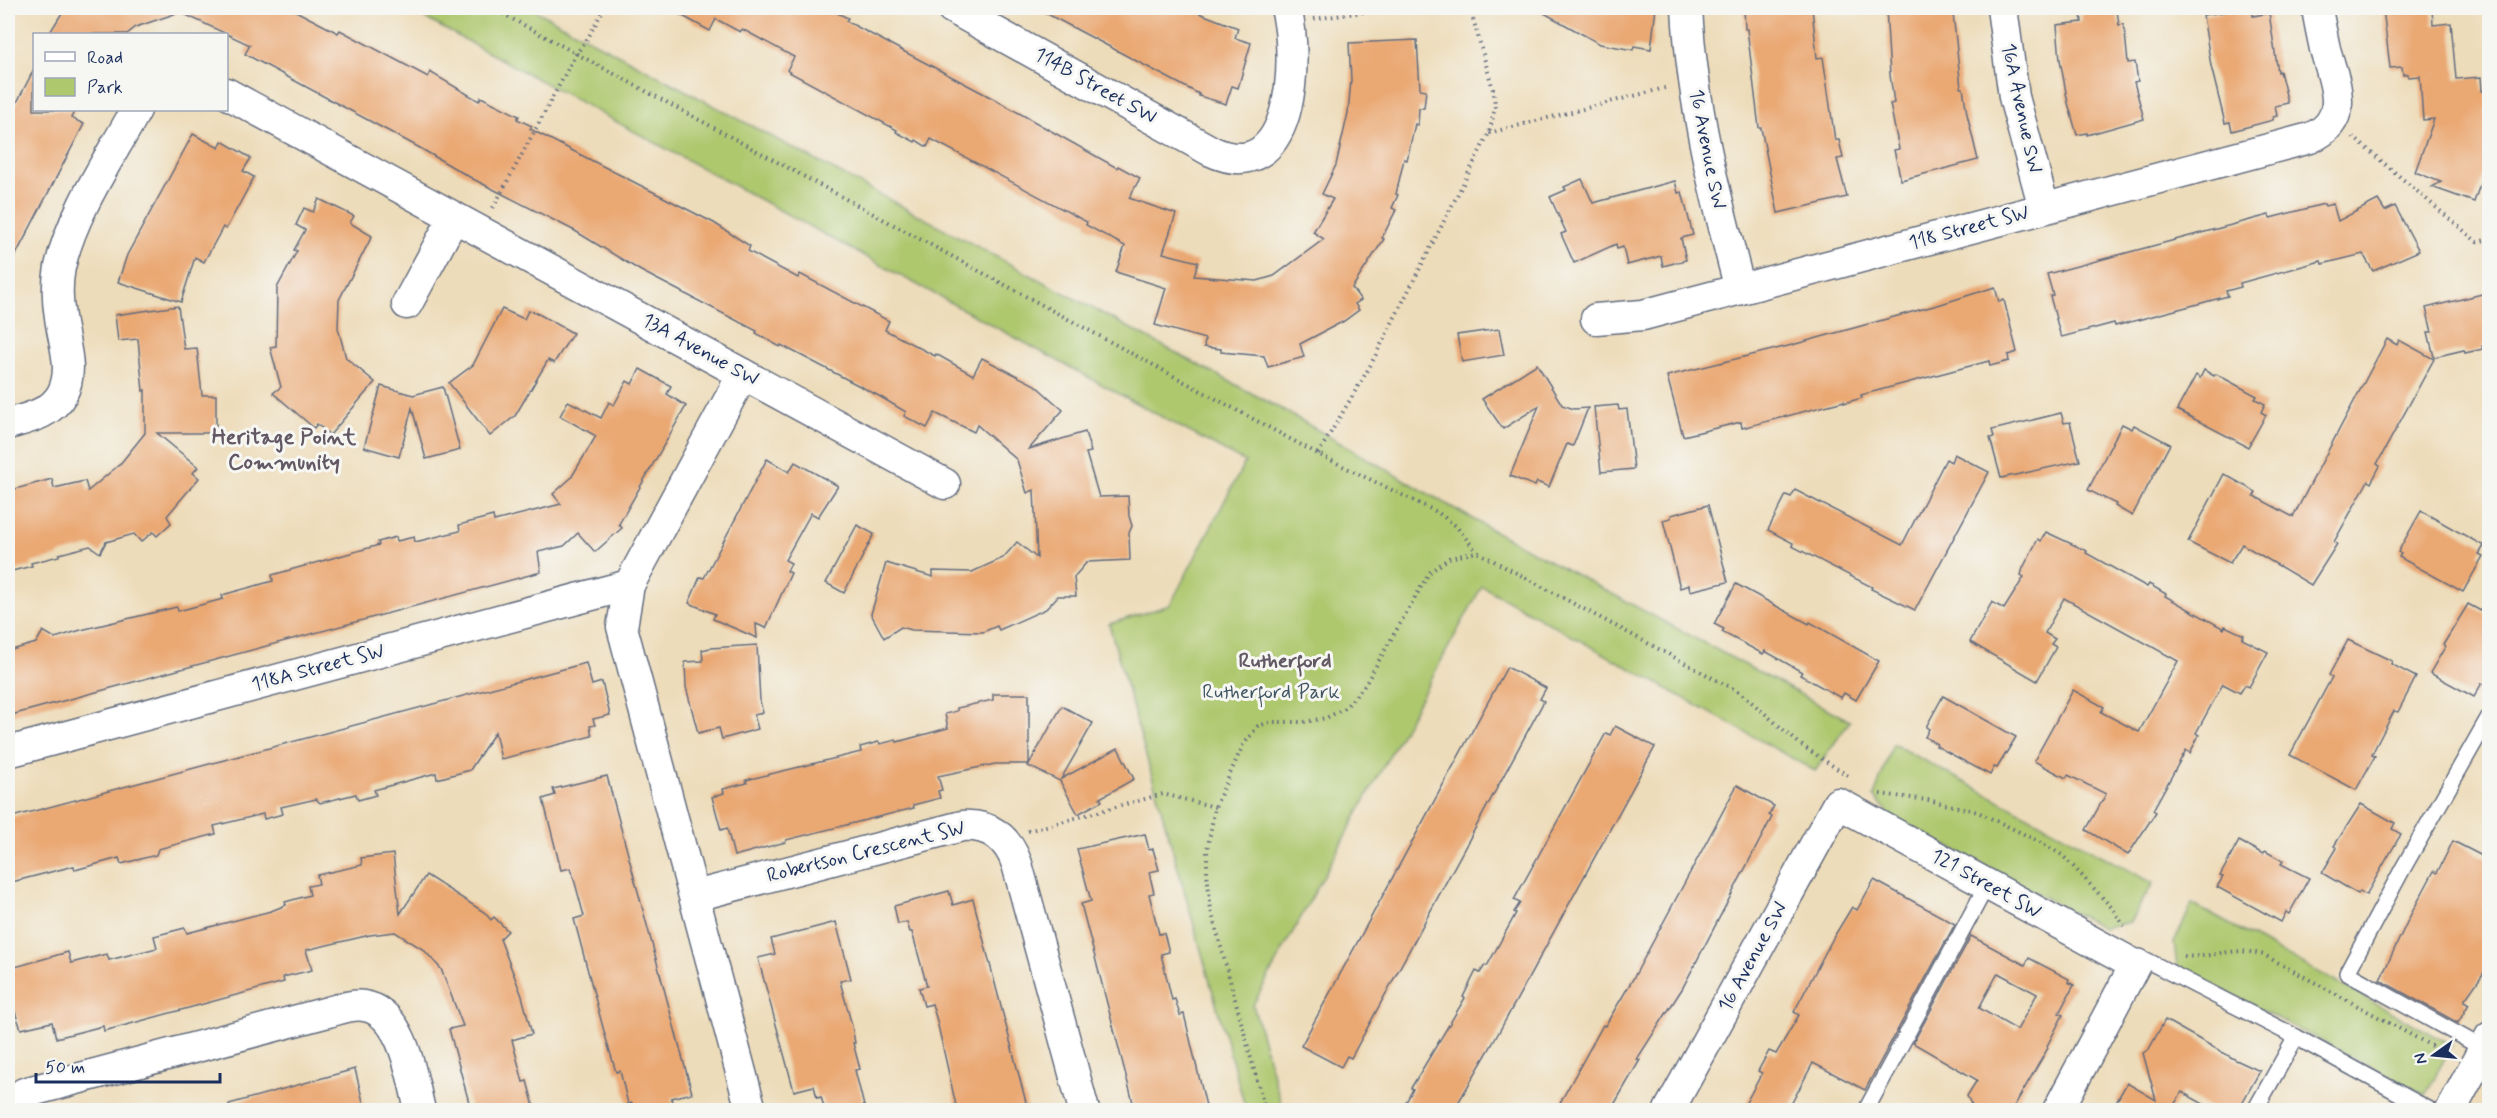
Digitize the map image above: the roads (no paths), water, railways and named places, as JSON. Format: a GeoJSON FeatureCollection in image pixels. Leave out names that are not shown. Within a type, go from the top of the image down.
{"type":"FeatureCollection","features":[{"type":"Feature","properties":{"kind":"street","name":"114B Street SW"},"geometry":{"type":"LineString","coordinates":[[951,8],[1211,151],[1224,157],[1240,159],[1256,154],[1265,148],[1274,139],[1282,121],[1289,98],[1292,74],[1287,14]]}},
{"type":"Feature","properties":{"kind":"street","name":"16 Avenue SW"},"geometry":{"type":"LineString","coordinates":[[1687,8],[1693,81],[1711,182],[1740,289]]}},
{"type":"Feature","properties":{"kind":"street","name":"16A Avenue SW"},"geometry":{"type":"LineString","coordinates":[[2002,8],[2014,97],[2044,208]]}},
{"type":"Feature","properties":{"kind":"street","name":"118 Street SW"},"geometry":{"type":"LineString","coordinates":[[1596,319],[1643,315],[2310,138],[2319,134],[2333,118],[2338,100],[2317,8]]}},
{"type":"Feature","properties":{"kind":"street","name":"13A Avenue SW"},"geometry":{"type":"LineString","coordinates":[[228,94],[945,484]]}},
{"type":"Feature","properties":{"kind":"street"},"geometry":{"type":"LineString","coordinates":[[8,424],[45,411],[54,405],[63,393],[69,370],[57,293],[60,267],[75,222],[135,111]]}},
{"type":"Feature","properties":{"kind":"street"},"geometry":{"type":"LineString","coordinates":[[407,304],[454,217]]}},
{"type":"Feature","properties":{"kind":"street"},"geometry":{"type":"LineString","coordinates":[[743,374],[629,585],[622,627],[751,1110]]}},
{"type":"Feature","properties":{"kind":"street","name":"118A Street SW"},"geometry":{"type":"LineString","coordinates":[[8,752],[629,585]]}},
{"type":"Feature","properties":{"kind":"street","name":"16 Avenue SW"},"geometry":{"type":"LineString","coordinates":[[1669,1110],[1838,803]]}},
{"type":"Feature","properties":{"kind":"street","name":"121 Street SW"},"geometry":{"type":"LineString","coordinates":[[1838,803],[1987,885],[2137,961]]}},
{"type":"Feature","properties":{"kind":"street","name":"Robertson Crescent SW"},"geometry":{"type":"LineString","coordinates":[[695,896],[962,826],[976,825],[988,828],[1002,838],[1017,864],[1084,1110]]}},
{"type":"Feature","properties":{"kind":"street"},"geometry":{"type":"LineString","coordinates":[[2058,1110],[2137,961]]}},
{"type":"Feature","properties":{"kind":"street"},"geometry":{"type":"LineString","coordinates":[[24,1093],[328,1012],[362,1006],[377,1009],[395,1029],[403,1046],[420,1110]]}},
{"type":"Feature","properties":{"kind":"street"},"geometry":{"type":"LineString","coordinates":[[2451,1110],[2481,1049]]}},
{"type":"Feature","properties":{"kind":"lane"},"geometry":{"type":"LineString","coordinates":[[2481,1049],[2347,973],[2402,870],[2490,715]]}},
{"type":"Feature","properties":{"kind":"lane"},"geometry":{"type":"LineString","coordinates":[[1866,1110],[1987,885]]}},
{"type":"Feature","properties":{"kind":"lane"},"geometry":{"type":"LineString","coordinates":[[2137,961],[2296,1037],[2430,1110]]}},
{"type":"Feature","properties":{"kind":"lane"},"geometry":{"type":"LineString","coordinates":[[2255,1110],[2296,1037]]}},
{"type":"Feature","properties":{"kind":"district","name":"Heritage Point Community"},"geometry":{"type":"Point","coordinates":[284,450]}},
{"type":"Feature","properties":{"kind":"district","name":"Rutherford"},"geometry":{"type":"Point","coordinates":[1285,661]}},
{"type":"Feature","properties":{"kind":"park label","name":"Rutherford Park"},"geometry":{"type":"Point","coordinates":[1271,692]}}]}
